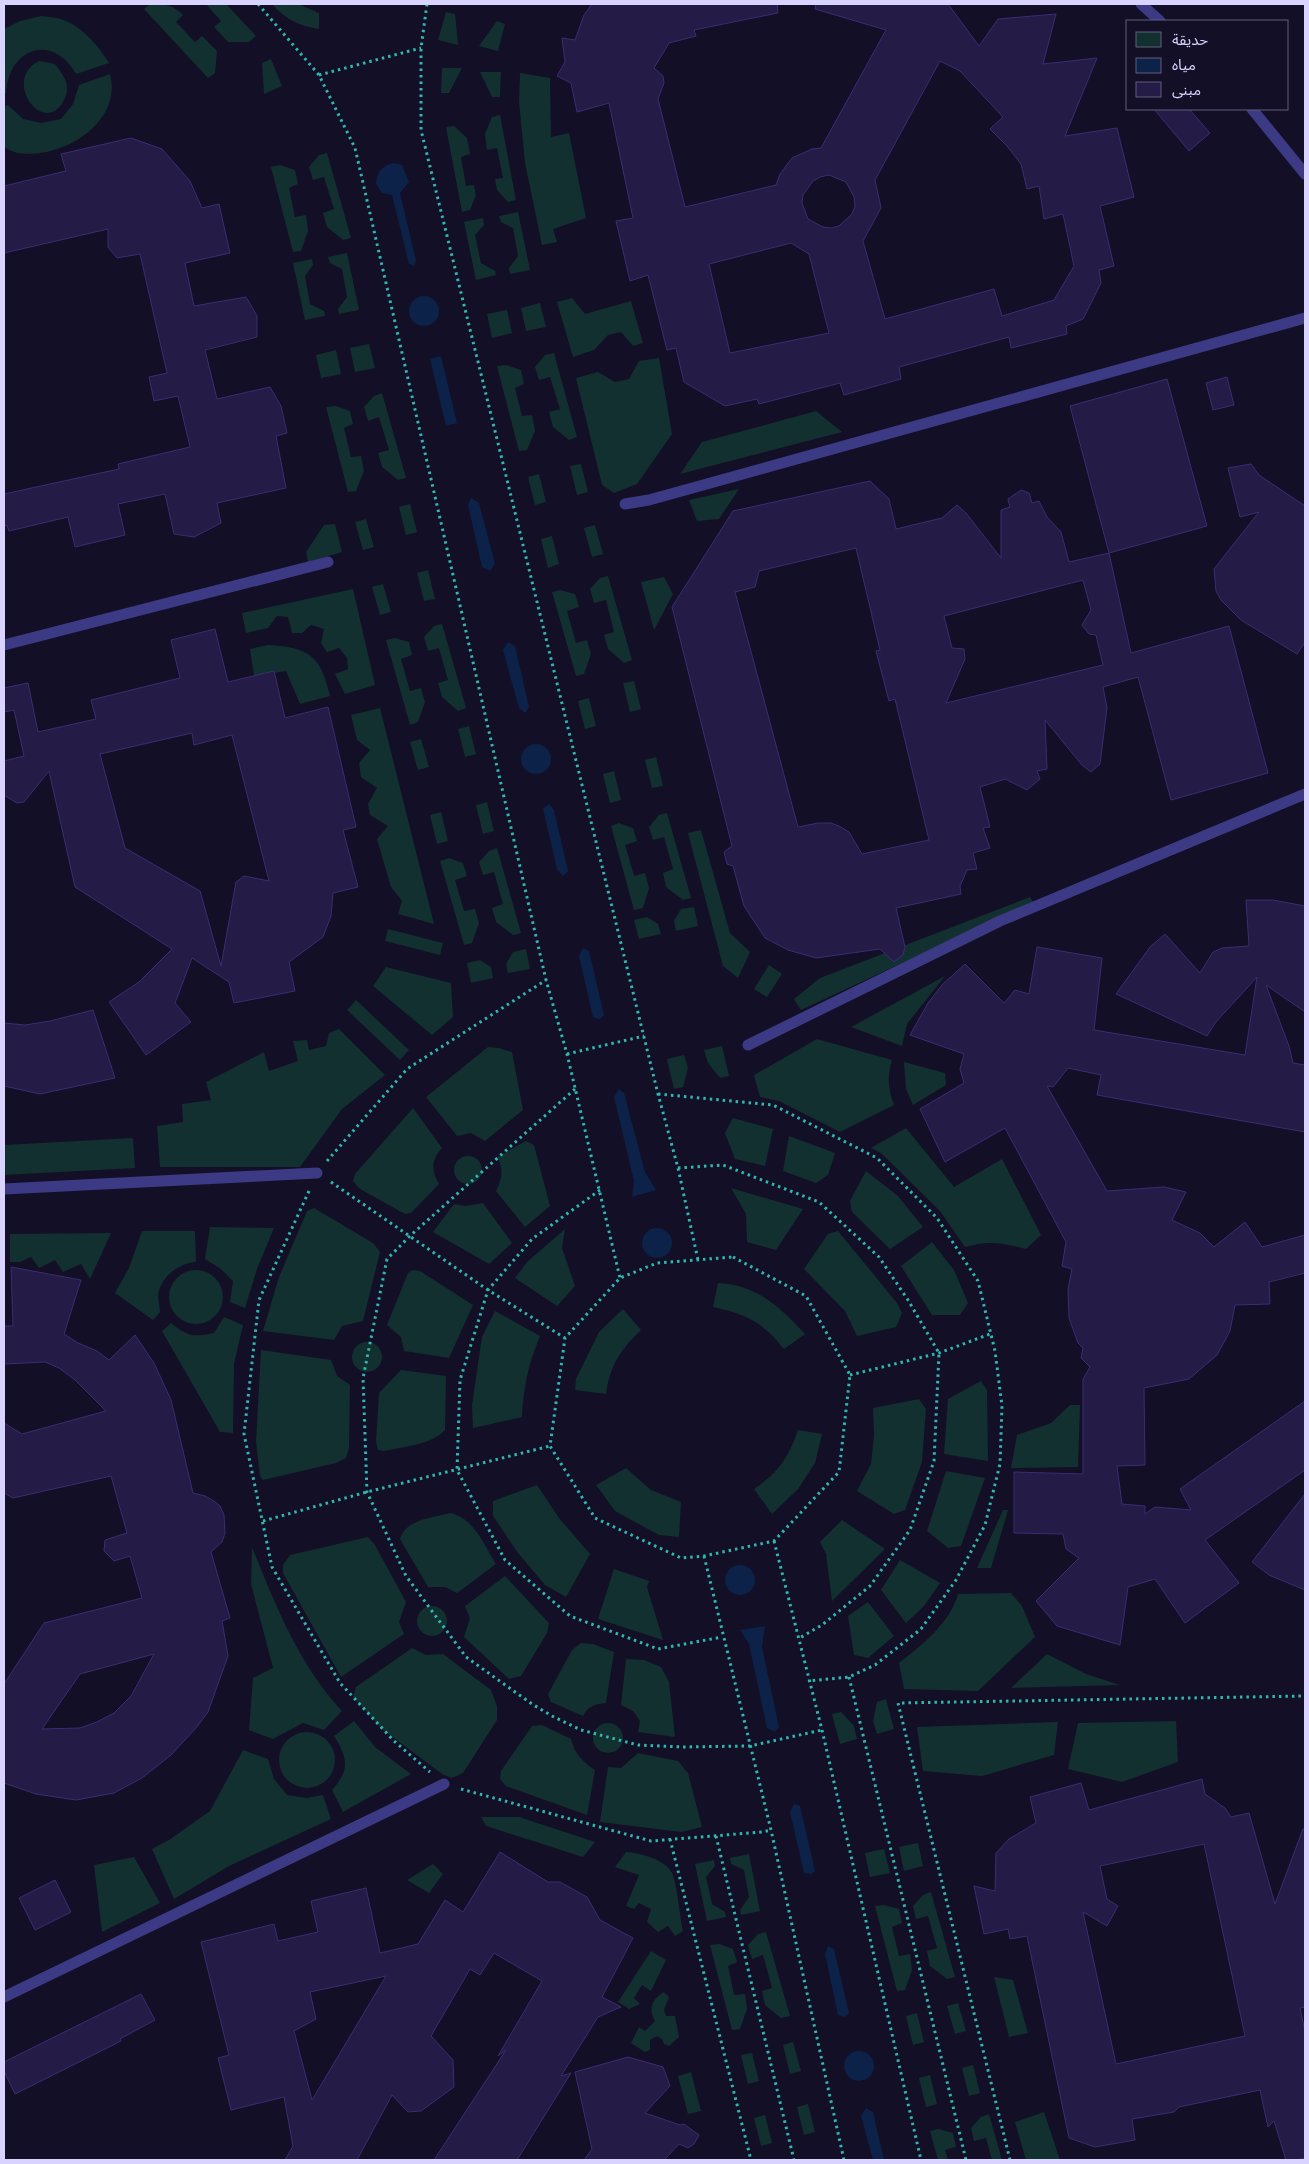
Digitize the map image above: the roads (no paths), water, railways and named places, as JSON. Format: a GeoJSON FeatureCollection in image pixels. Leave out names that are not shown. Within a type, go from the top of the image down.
{"type":"FeatureCollection","features":[{"type":"Feature","properties":{"kind":"lane"},"geometry":{"type":"LineString","coordinates":[[1140,4],[1159,20]]}},
{"type":"Feature","properties":{"kind":"lane"},"geometry":{"type":"LineString","coordinates":[[1253,110],[1305,174]]}},
{"type":"Feature","properties":{"kind":"lane"},"geometry":{"type":"LineString","coordinates":[[625,504],[649,500],[1305,318]]}},
{"type":"Feature","properties":{"kind":"lane"},"geometry":{"type":"LineString","coordinates":[[4,644],[328,562]]}},
{"type":"Feature","properties":{"kind":"lane"},"geometry":{"type":"LineString","coordinates":[[748,1045],[1000,921],[1305,794]]}},
{"type":"Feature","properties":{"kind":"lane"},"geometry":{"type":"LineString","coordinates":[[4,1189],[317,1173]]}},
{"type":"Feature","properties":{"kind":"lane"},"geometry":{"type":"LineString","coordinates":[[4,1997],[444,1784]]}},
{"type":"Feature","properties":{"kind":"water"},"geometry":{"type":"Polygon","coordinates":[[[393,163],[402,165],[409,182],[400,193],[416,261],[414,266],[409,264],[392,195],[382,193],[376,184],[380,170],[393,163]]]}},
{"type":"Feature","properties":{"kind":"water"},"geometry":{"type":"Polygon","coordinates":[[[424,296],[435,300],[439,311],[435,322],[424,326],[413,322],[409,311],[413,300],[424,296]]]}},
{"type":"Feature","properties":{"kind":"water"},"geometry":{"type":"Polygon","coordinates":[[[441,356],[457,423],[446,426],[430,359],[441,356]]]}},
{"type":"Feature","properties":{"kind":"water"},"geometry":{"type":"Polygon","coordinates":[[[471,498],[479,503],[495,564],[490,571],[482,567],[468,505],[471,498]]]}},
{"type":"Feature","properties":{"kind":"water"},"geometry":{"type":"Polygon","coordinates":[[[508,642],[515,646],[529,707],[525,713],[519,708],[503,650],[508,642]]]}},
{"type":"Feature","properties":{"kind":"water"},"geometry":{"type":"Polygon","coordinates":[[[536,744],[547,748],[551,759],[547,770],[536,774],[525,770],[521,759],[525,748],[536,744]]]}},
{"type":"Feature","properties":{"kind":"water"},"geometry":{"type":"Polygon","coordinates":[[[549,804],[554,810],[568,871],[563,876],[557,869],[543,809],[549,804]]]}},
{"type":"Feature","properties":{"kind":"water"},"geometry":{"type":"Polygon","coordinates":[[[583,948],[589,951],[604,1015],[600,1019],[593,1017],[579,956],[583,948]]]}},
{"type":"Feature","properties":{"kind":"water"},"geometry":{"type":"Polygon","coordinates":[[[619,1089],[624,1093],[645,1172],[656,1190],[632,1197],[634,1181],[614,1097],[619,1089]]]}},
{"type":"Feature","properties":{"kind":"water"},"geometry":{"type":"Polygon","coordinates":[[[657,1228],[663,1229],[671,1237],[671,1249],[663,1257],[657,1258],[651,1257],[643,1249],[642,1243],[643,1237],[651,1229],[657,1228]]]}},
{"type":"Feature","properties":{"kind":"water"},"geometry":{"type":"Polygon","coordinates":[[[740,1565],[746,1566],[754,1574],[754,1586],[746,1594],[740,1595],[734,1594],[726,1586],[725,1580],[726,1574],[734,1566],[740,1565]]]}},
{"type":"Feature","properties":{"kind":"water"},"geometry":{"type":"Polygon","coordinates":[[[765,1626],[762,1647],[779,1727],[775,1732],[767,1728],[749,1644],[740,1630],[765,1626]]]}},
{"type":"Feature","properties":{"kind":"water"},"geometry":{"type":"Polygon","coordinates":[[[794,1804],[800,1806],[815,1871],[811,1874],[804,1873],[790,1812],[794,1804]]]}},
{"type":"Feature","properties":{"kind":"water"},"geometry":{"type":"Polygon","coordinates":[[[828,1946],[834,1949],[849,2013],[845,2017],[838,2015],[825,1954],[828,1946]]]}},
{"type":"Feature","properties":{"kind":"water"},"geometry":{"type":"Polygon","coordinates":[[[859,2051],[870,2055],[874,2066],[870,2077],[859,2081],[848,2077],[844,2066],[848,2055],[859,2051]]]}},
{"type":"Feature","properties":{"kind":"water"},"geometry":{"type":"Polygon","coordinates":[[[866,2108],[873,2112],[884,2160],[873,2160],[861,2116],[866,2108]]]}}]}
